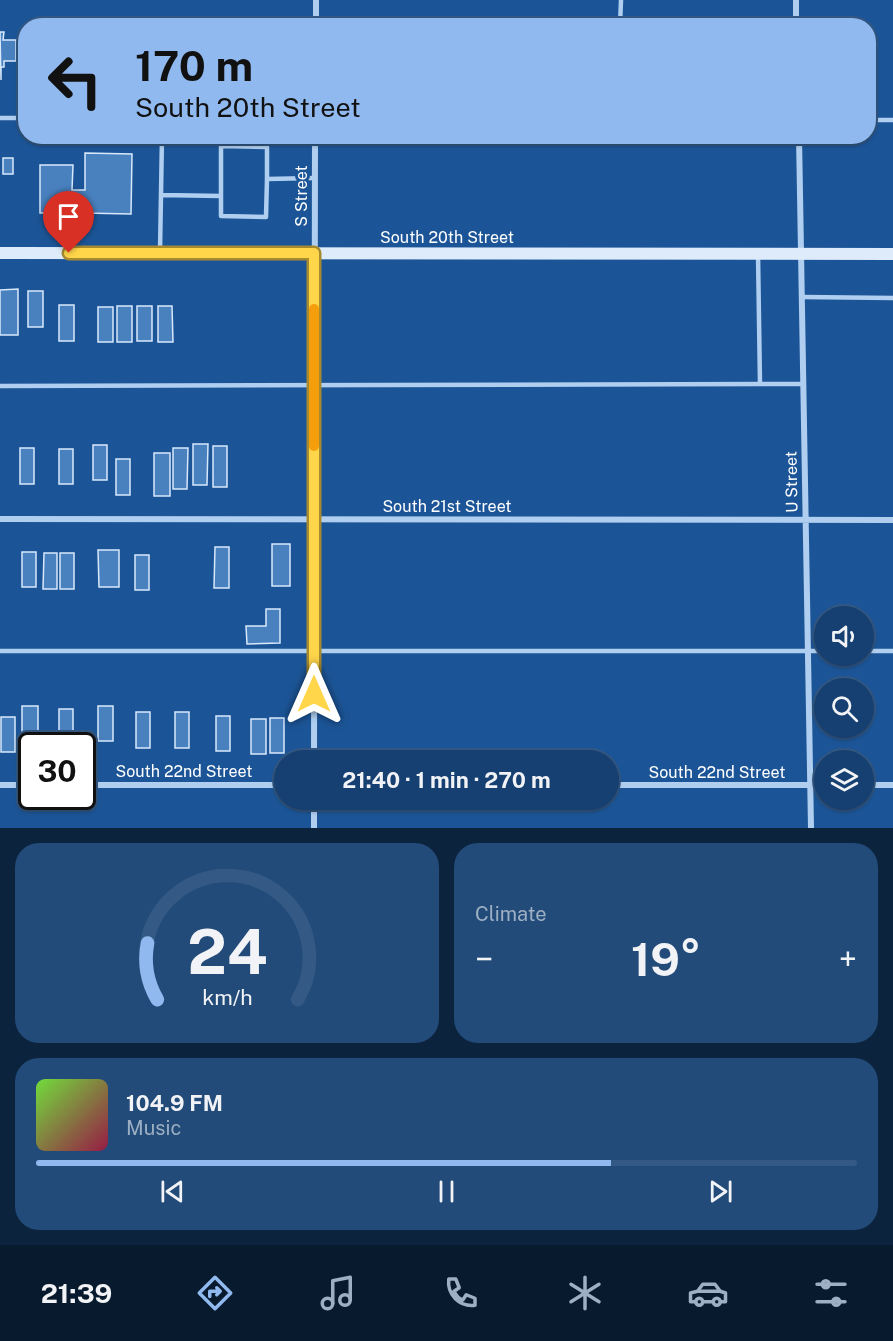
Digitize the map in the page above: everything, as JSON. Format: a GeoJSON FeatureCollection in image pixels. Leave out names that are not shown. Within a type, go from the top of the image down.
{"type":"FeatureCollection","features":[{"type":"Feature","properties":{"kind":"street"},"geometry":{"type":"LineString","coordinates":[[316,0],[316,18]]}},
{"type":"Feature","properties":{"kind":"street"},"geometry":{"type":"LineString","coordinates":[[796,0],[796,18]]}},
{"type":"Feature","properties":{"kind":"street","name":"S Street"},"geometry":{"type":"LineString","coordinates":[[314,750],[315,144]]}},
{"type":"Feature","properties":{"kind":"street","name":"U Street"},"geometry":{"type":"LineString","coordinates":[[799,144],[811,828]]}},
{"type":"Feature","properties":{"kind":"street","name":"South 20th Street"},"geometry":{"type":"LineString","coordinates":[[0,253],[893,254]]}},
{"type":"Feature","properties":{"kind":"street","name":"South 21st Street"},"geometry":{"type":"LineString","coordinates":[[0,519],[893,519]]}},
{"type":"Feature","properties":{"kind":"street"},"geometry":{"type":"LineString","coordinates":[[0,785],[18,785]]}},
{"type":"Feature","properties":{"kind":"street","name":"South 22nd Street"},"geometry":{"type":"LineString","coordinates":[[96,785],[274,785]]}},
{"type":"Feature","properties":{"kind":"street","name":"South 22nd Street"},"geometry":{"type":"LineString","coordinates":[[619,785],[814,785]]}},
{"type":"Feature","properties":{"kind":"street"},"geometry":{"type":"LineString","coordinates":[[874,785],[893,785]]}},
{"type":"Feature","properties":{"kind":"street"},"geometry":{"type":"LineString","coordinates":[[314,810],[314,828]]}},
{"type":"Feature","properties":{"kind":"lane"},"geometry":{"type":"LineString","coordinates":[[620,18],[621,0]]}},
{"type":"Feature","properties":{"kind":"lane"},"geometry":{"type":"LineString","coordinates":[[0,118],[18,118]]}},
{"type":"Feature","properties":{"kind":"lane"},"geometry":{"type":"LineString","coordinates":[[876,120],[893,120]]}},
{"type":"Feature","properties":{"kind":"lane"},"geometry":{"type":"LineString","coordinates":[[160,253],[162,144]]}},
{"type":"Feature","properties":{"kind":"lane"},"geometry":{"type":"LineString","coordinates":[[221,146],[267,147],[267,179],[266,217],[221,216],[221,146]]}},
{"type":"Feature","properties":{"kind":"lane"},"geometry":{"type":"LineString","coordinates":[[267,179],[315,178]]}},
{"type":"Feature","properties":{"kind":"lane"},"geometry":{"type":"LineString","coordinates":[[161,195],[221,196]]}},
{"type":"Feature","properties":{"kind":"lane"},"geometry":{"type":"LineString","coordinates":[[758,254],[760,384]]}},
{"type":"Feature","properties":{"kind":"lane"},"geometry":{"type":"LineString","coordinates":[[802,297],[893,298]]}},
{"type":"Feature","properties":{"kind":"lane"},"geometry":{"type":"LineString","coordinates":[[0,386],[803,384]]}},
{"type":"Feature","properties":{"kind":"lane"},"geometry":{"type":"LineString","coordinates":[[0,651],[814,651]]}},
{"type":"Feature","properties":{"kind":"lane"},"geometry":{"type":"LineString","coordinates":[[874,651],[893,651]]}},
{"type":"Feature","properties":{"kind":"building"},"geometry":{"type":"Polygon","coordinates":[[[0,32],[4,32],[3,40],[16,40],[16,61],[4,61],[4,67],[1,67],[1,80],[0,32]]]}},
{"type":"Feature","properties":{"kind":"building"},"geometry":{"type":"Polygon","coordinates":[[[85,153],[132,154],[131,214],[84,213],[85,200],[81,200],[81,213],[40,213],[40,165],[73,165],[72,190],[85,190],[85,153]]]}},
{"type":"Feature","properties":{"kind":"building"},"geometry":{"type":"Polygon","coordinates":[[[3,158],[13,158],[13,174],[3,174],[3,158]]]}},
{"type":"Feature","properties":{"kind":"building"},"geometry":{"type":"Polygon","coordinates":[[[18,289],[18,335],[0,335],[0,290],[18,289]]]}},
{"type":"Feature","properties":{"kind":"building"},"geometry":{"type":"Polygon","coordinates":[[[28,291],[43,291],[43,327],[28,327],[28,291]]]}},
{"type":"Feature","properties":{"kind":"building"},"geometry":{"type":"Polygon","coordinates":[[[59,305],[74,305],[74,341],[59,341],[59,305]]]}},
{"type":"Feature","properties":{"kind":"building"},"geometry":{"type":"Polygon","coordinates":[[[117,306],[132,306],[132,342],[117,342],[117,306]]]}},
{"type":"Feature","properties":{"kind":"building"},"geometry":{"type":"Polygon","coordinates":[[[137,306],[152,306],[152,341],[137,341],[137,306]]]}},
{"type":"Feature","properties":{"kind":"building"},"geometry":{"type":"Polygon","coordinates":[[[158,306],[172,306],[173,342],[158,342],[158,306]]]}},
{"type":"Feature","properties":{"kind":"building"},"geometry":{"type":"Polygon","coordinates":[[[98,307],[113,307],[113,342],[98,342],[98,307]]]}},
{"type":"Feature","properties":{"kind":"building"},"geometry":{"type":"Polygon","coordinates":[[[193,444],[208,444],[207,485],[193,485],[193,444]]]}},
{"type":"Feature","properties":{"kind":"building"},"geometry":{"type":"Polygon","coordinates":[[[93,445],[107,445],[107,480],[93,480],[93,445]]]}},
{"type":"Feature","properties":{"kind":"building"},"geometry":{"type":"Polygon","coordinates":[[[213,446],[227,446],[227,487],[213,487],[213,446]]]}},
{"type":"Feature","properties":{"kind":"building"},"geometry":{"type":"Polygon","coordinates":[[[20,448],[34,448],[34,484],[20,484],[20,448]]]}},
{"type":"Feature","properties":{"kind":"building"},"geometry":{"type":"Polygon","coordinates":[[[173,448],[188,448],[187,489],[173,489],[173,448]]]}},
{"type":"Feature","properties":{"kind":"building"},"geometry":{"type":"Polygon","coordinates":[[[59,449],[73,449],[73,484],[59,484],[59,449]]]}},
{"type":"Feature","properties":{"kind":"building"},"geometry":{"type":"Polygon","coordinates":[[[154,453],[170,453],[170,496],[154,496],[154,453]]]}},
{"type":"Feature","properties":{"kind":"building"},"geometry":{"type":"Polygon","coordinates":[[[116,459],[130,459],[130,495],[116,495],[116,459]]]}},
{"type":"Feature","properties":{"kind":"building"},"geometry":{"type":"Polygon","coordinates":[[[272,544],[290,544],[290,586],[272,586],[272,544]]]}},
{"type":"Feature","properties":{"kind":"building"},"geometry":{"type":"Polygon","coordinates":[[[215,547],[229,547],[229,588],[214,588],[215,547]]]}},
{"type":"Feature","properties":{"kind":"building"},"geometry":{"type":"Polygon","coordinates":[[[98,550],[119,550],[119,587],[99,587],[98,550]]]}},
{"type":"Feature","properties":{"kind":"building"},"geometry":{"type":"Polygon","coordinates":[[[22,552],[36,552],[36,587],[22,587],[22,552]]]}},
{"type":"Feature","properties":{"kind":"building"},"geometry":{"type":"Polygon","coordinates":[[[44,553],[57,553],[57,589],[43,589],[44,553]]]}},
{"type":"Feature","properties":{"kind":"building"},"geometry":{"type":"Polygon","coordinates":[[[60,553],[74,553],[74,589],[60,589],[60,553]]]}},
{"type":"Feature","properties":{"kind":"building"},"geometry":{"type":"Polygon","coordinates":[[[135,555],[149,555],[149,590],[135,590],[135,555]]]}},
{"type":"Feature","properties":{"kind":"building"},"geometry":{"type":"Polygon","coordinates":[[[266,609],[280,609],[280,643],[247,644],[246,626],[266,626],[266,609]]]}},
{"type":"Feature","properties":{"kind":"building"},"geometry":{"type":"Polygon","coordinates":[[[22,706],[38,706],[38,732],[22,732],[22,706]]]}},
{"type":"Feature","properties":{"kind":"building"},"geometry":{"type":"Polygon","coordinates":[[[98,706],[113,706],[113,741],[98,741],[98,706]]]}},
{"type":"Feature","properties":{"kind":"building"},"geometry":{"type":"Polygon","coordinates":[[[59,709],[73,709],[73,732],[59,732],[59,709]]]}},
{"type":"Feature","properties":{"kind":"building"},"geometry":{"type":"Polygon","coordinates":[[[136,712],[150,712],[150,748],[136,748],[136,712]]]}},
{"type":"Feature","properties":{"kind":"building"},"geometry":{"type":"Polygon","coordinates":[[[175,712],[189,712],[189,748],[175,748],[175,712]]]}},
{"type":"Feature","properties":{"kind":"building"},"geometry":{"type":"Polygon","coordinates":[[[216,716],[230,716],[230,751],[216,751],[216,716]]]}},
{"type":"Feature","properties":{"kind":"building"},"geometry":{"type":"Polygon","coordinates":[[[1,717],[15,717],[15,752],[1,752],[1,717]]]}},
{"type":"Feature","properties":{"kind":"building"},"geometry":{"type":"Polygon","coordinates":[[[270,718],[284,718],[284,750],[274,750],[274,753],[270,753],[270,718]]]}},
{"type":"Feature","properties":{"kind":"building"},"geometry":{"type":"Polygon","coordinates":[[[251,719],[266,719],[266,754],[251,754],[251,719]]]}},
{"type":"Feature","properties":{"kind":"slow traffic"},"geometry":{"type":"LineString","coordinates":[[314,309],[314,446]]}},
{"type":"Feature","properties":{"kind":"route"},"geometry":{"type":"LineString","coordinates":[[69,253],[314,253],[314,694]]}}]}
